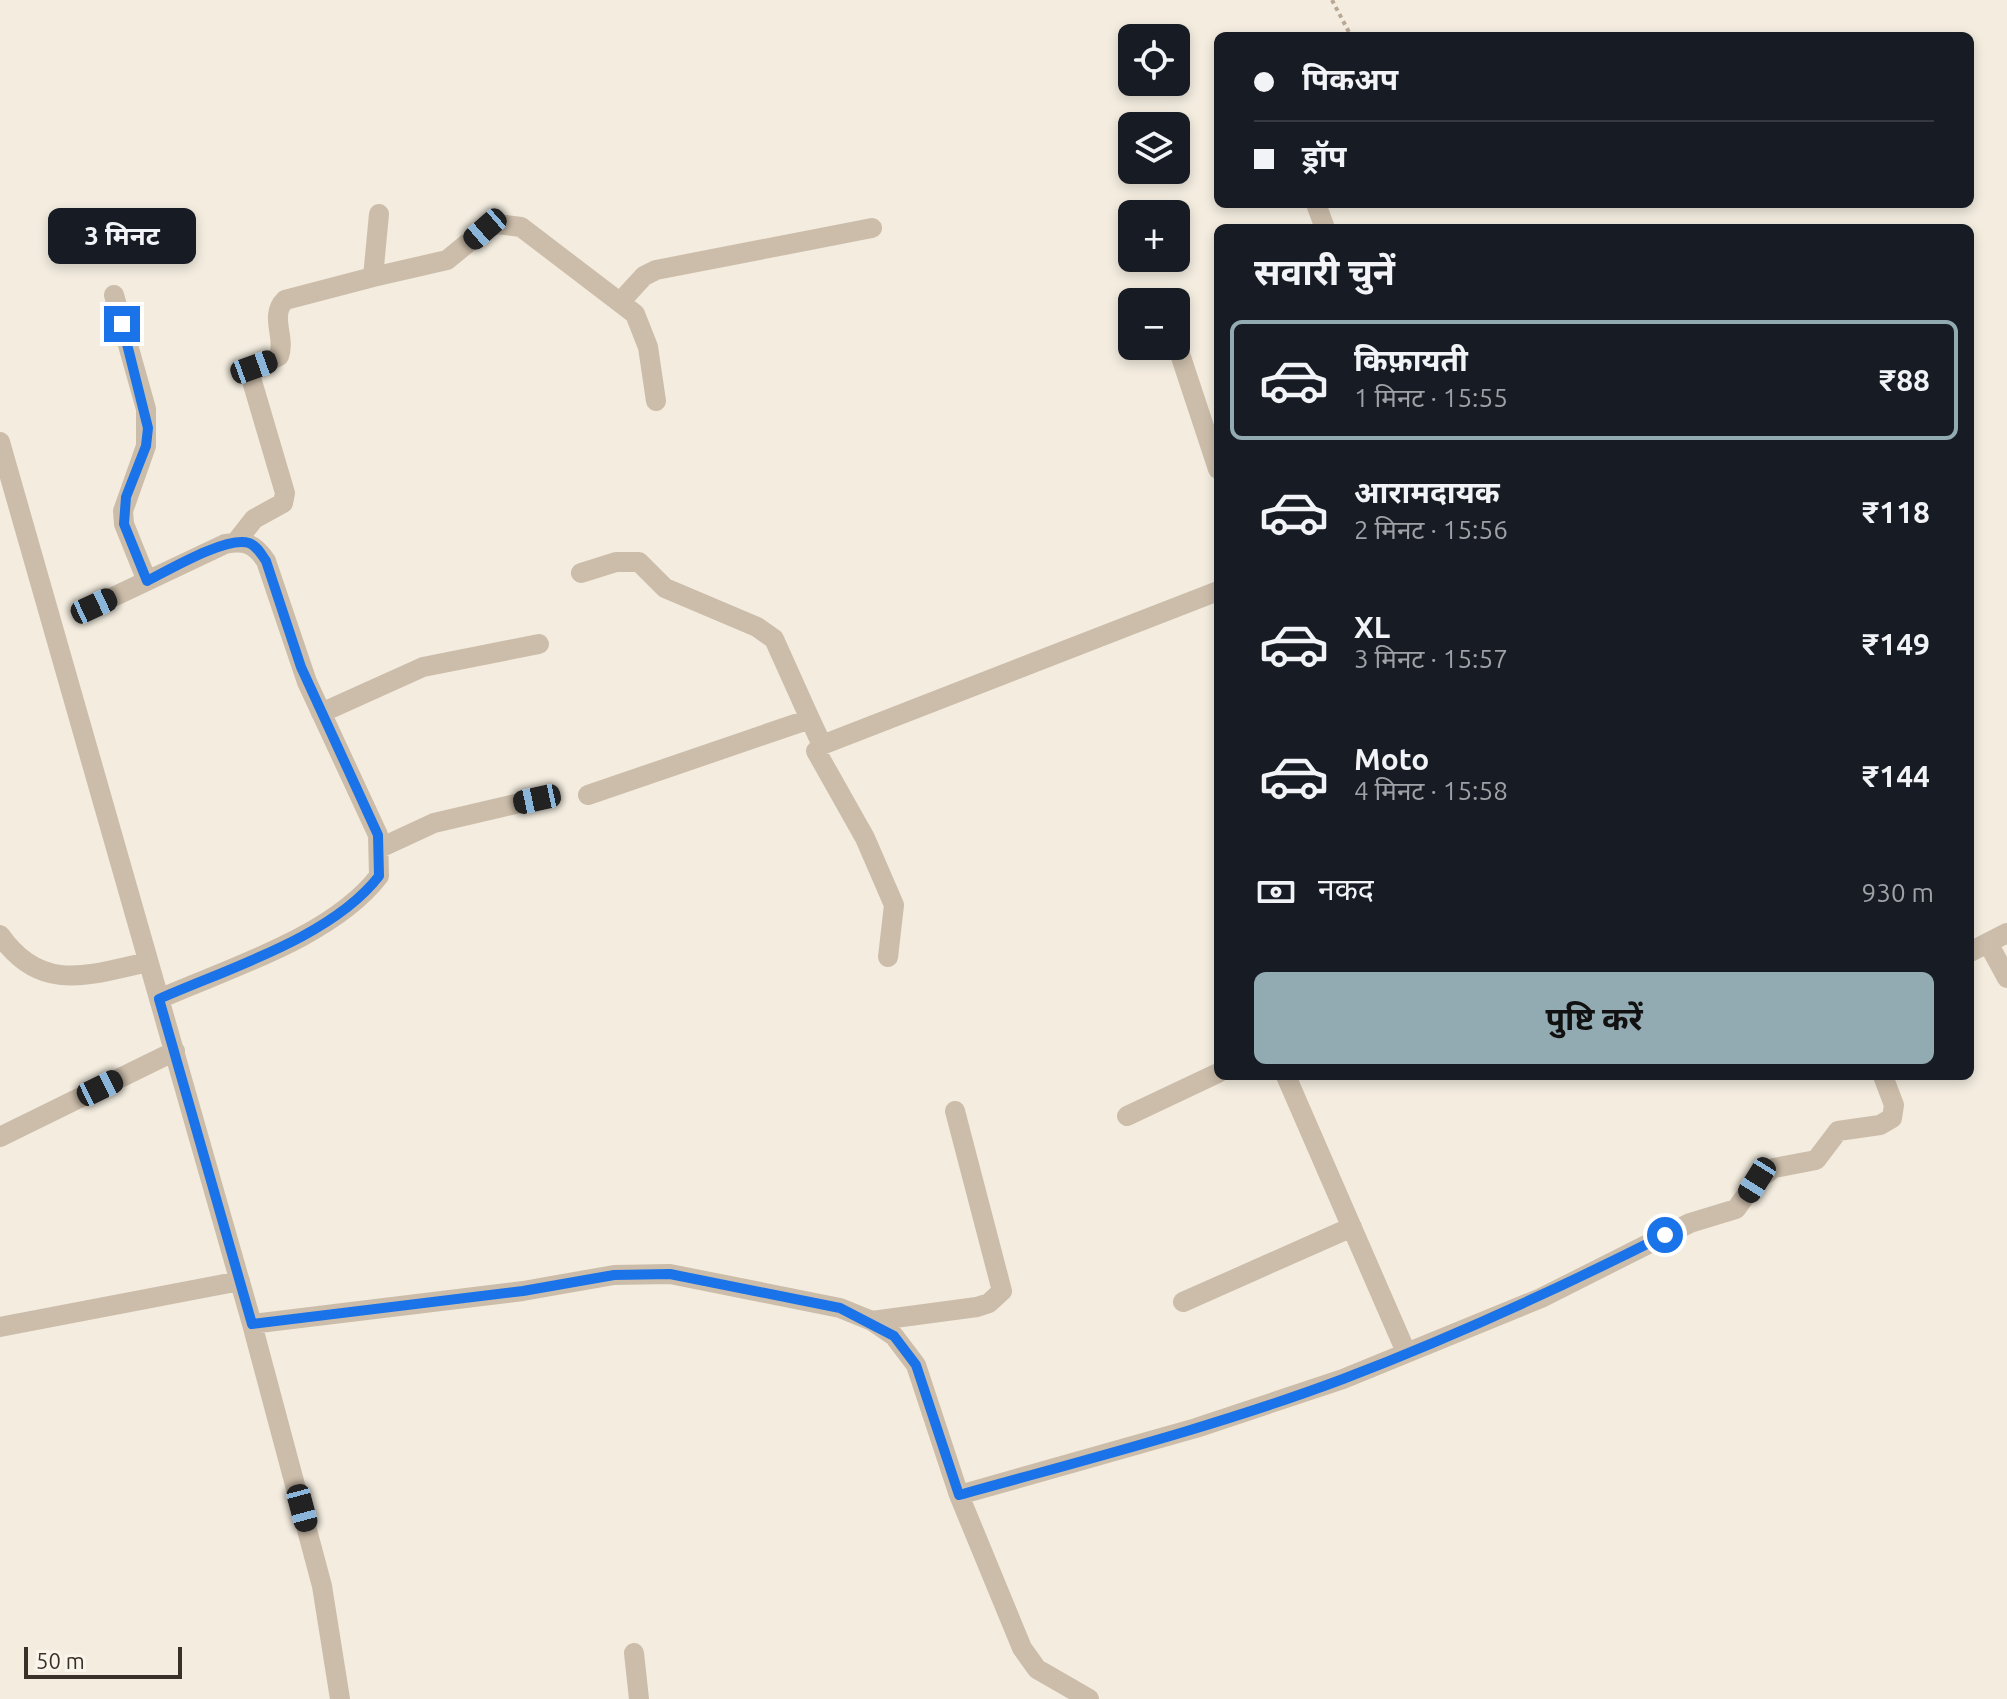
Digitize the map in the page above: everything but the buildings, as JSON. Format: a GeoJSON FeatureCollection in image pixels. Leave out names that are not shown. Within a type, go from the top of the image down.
{"type":"FeatureCollection","features":[{"type":"Feature","properties":{"kind":"street"},"geometry":{"type":"LineString","coordinates":[[373,277],[379,214]]}},
{"type":"Feature","properties":{"kind":"street"},"geometry":{"type":"LineString","coordinates":[[94,606],[236,542],[254,519],[283,503],[285,493],[248,378],[254,367],[279,356],[279,306],[285,300],[447,260],[485,229],[509,224],[521,227],[635,314],[644,333],[656,401]]}},
{"type":"Feature","properties":{"kind":"street"},"geometry":{"type":"LineString","coordinates":[[621,301],[633,285],[656,270],[872,228]]}},
{"type":"Feature","properties":{"kind":"street"},"geometry":{"type":"LineString","coordinates":[[114,295],[148,428],[146,446],[123,511],[124,524],[147,581]]}},
{"type":"Feature","properties":{"kind":"street"},"geometry":{"type":"LineString","coordinates":[[1183,360],[1214,441]]}},
{"type":"Feature","properties":{"kind":"street"},"geometry":{"type":"LineString","coordinates":[[0,442],[252,1324],[322,1586],[340,1699]]}},
{"type":"Feature","properties":{"kind":"street"},"geometry":{"type":"LineString","coordinates":[[159,999],[307,933],[352,908],[379,876],[378,835],[295,651],[266,561],[258,549],[236,542]]}},
{"type":"Feature","properties":{"kind":"street"},"geometry":{"type":"LineString","coordinates":[[581,573],[616,562],[639,562],[665,588],[757,627],[774,639],[822,745]]}},
{"type":"Feature","properties":{"kind":"street"},"geometry":{"type":"LineString","coordinates":[[888,957],[894,905],[865,838],[822,767],[816,751],[822,745],[1214,593]]}},
{"type":"Feature","properties":{"kind":"street"},"geometry":{"type":"LineString","coordinates":[[321,713],[423,667],[539,644]]}},
{"type":"Feature","properties":{"kind":"street"},"geometry":{"type":"LineString","coordinates":[[588,795],[810,719]]}},
{"type":"Feature","properties":{"kind":"street"},"geometry":{"type":"LineString","coordinates":[[380,848],[434,823],[537,799]]}},
{"type":"Feature","properties":{"kind":"street"},"geometry":{"type":"LineString","coordinates":[[2007,933],[1979,947],[2007,978]]}},
{"type":"Feature","properties":{"kind":"street"},"geometry":{"type":"LineString","coordinates":[[0,935],[12,952],[26,963],[58,975],[78,978],[148,962]]}},
{"type":"Feature","properties":{"kind":"street"},"geometry":{"type":"LineString","coordinates":[[0,1137],[175,1051]]}},
{"type":"Feature","properties":{"kind":"street"},"geometry":{"type":"LineString","coordinates":[[1127,1116],[1214,1075]]}},
{"type":"Feature","properties":{"kind":"street"},"geometry":{"type":"LineString","coordinates":[[1288,1080],[1406,1352]]}},
{"type":"Feature","properties":{"kind":"street"},"geometry":{"type":"LineString","coordinates":[[959,1495],[1196,1428],[1343,1379],[1541,1298],[1690,1223],[1736,1209],[1766,1172],[1816,1160],[1838,1131],[1880,1125],[1892,1118],[1894,1105],[1885,1080]]}},
{"type":"Feature","properties":{"kind":"street"},"geometry":{"type":"LineString","coordinates":[[872,1321],[977,1307],[989,1303],[1002,1291],[955,1111]]}},
{"type":"Feature","properties":{"kind":"street"},"geometry":{"type":"LineString","coordinates":[[1183,1302],[1352,1227]]}},
{"type":"Feature","properties":{"kind":"street"},"geometry":{"type":"LineString","coordinates":[[252,1324],[523,1291],[614,1275],[670,1274],[840,1308],[872,1321],[894,1336],[916,1365],[959,1495],[1022,1648],[1037,1669],[1089,1699]]}},
{"type":"Feature","properties":{"kind":"street"},"geometry":{"type":"LineString","coordinates":[[0,1327],[240,1281]]}},
{"type":"Feature","properties":{"kind":"street"},"geometry":{"type":"LineString","coordinates":[[634,1653],[639,1699]]}},
{"type":"Feature","properties":{"kind":"path"},"geometry":{"type":"LineString","coordinates":[[1332,0],[1349,32]]}},
{"type":"Feature","properties":{"kind":"route"},"geometry":{"type":"LineString","coordinates":[[122,324],[146,409],[148,428],[146,446],[126,497],[124,524],[147,581],[225,544],[248,543],[258,549],[266,561],[307,682],[378,835],[380,848],[379,876],[352,908],[307,933],[159,999],[252,1324],[523,1291],[614,1275],[670,1274],[840,1308],[872,1321],[894,1336],[916,1365],[959,1495],[1196,1428],[1343,1379],[1541,1298],[1665,1235]]}}]}
